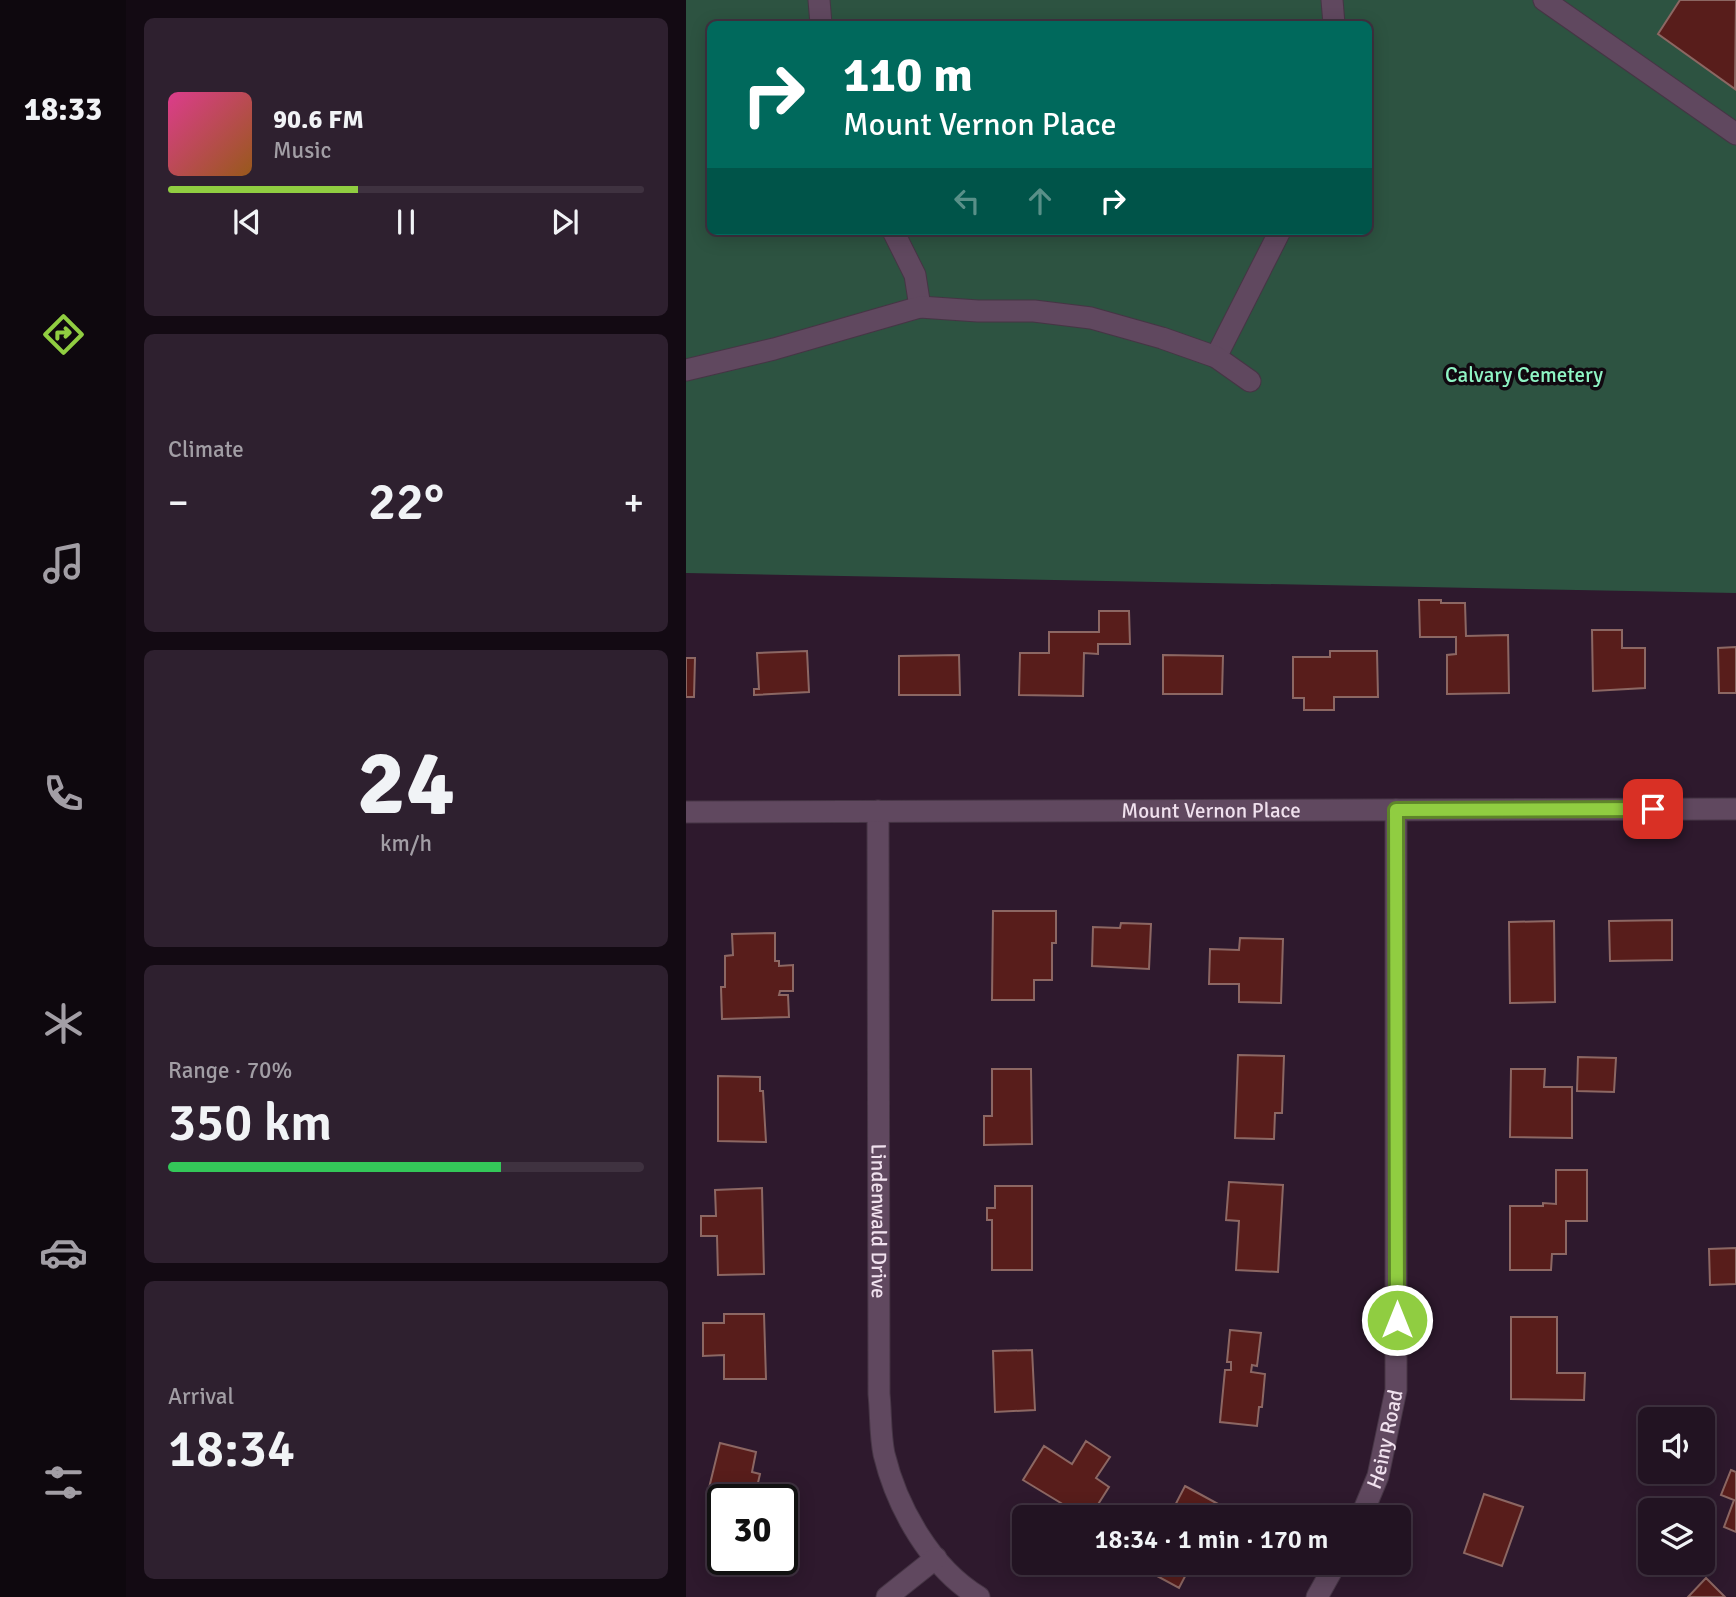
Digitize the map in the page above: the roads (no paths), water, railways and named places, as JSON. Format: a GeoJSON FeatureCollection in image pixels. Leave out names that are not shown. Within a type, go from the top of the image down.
{"type":"FeatureCollection","features":[{"type":"Feature","properties":{"kind":"street"},"geometry":{"type":"LineString","coordinates":[[819,0],[821,21]]}},
{"type":"Feature","properties":{"kind":"street"},"geometry":{"type":"LineString","coordinates":[[1332,0],[1334,21]]}},
{"type":"Feature","properties":{"kind":"street"},"geometry":{"type":"LineString","coordinates":[[1544,0],[1736,134]]}},
{"type":"Feature","properties":{"kind":"street"},"geometry":{"type":"LineString","coordinates":[[895,235],[915,275],[920,307]]}},
{"type":"Feature","properties":{"kind":"street"},"geometry":{"type":"LineString","coordinates":[[1216,357],[1278,235]]}},
{"type":"Feature","properties":{"kind":"street"},"geometry":{"type":"LineString","coordinates":[[686,370],[774,349],[920,307],[978,312],[1034,311],[1091,318],[1216,357],[1250,380]]}},
{"type":"Feature","properties":{"kind":"street","name":"Mount Vernon Place"},"geometry":{"type":"LineString","coordinates":[[686,812],[1736,809]]}},
{"type":"Feature","properties":{"kind":"street","name":"Heiny Road"},"geometry":{"type":"LineString","coordinates":[[1366,1505],[1378,1476],[1396,1390],[1396,810]]}},
{"type":"Feature","properties":{"kind":"street","name":"Lindenwald Drive"},"geometry":{"type":"LineString","coordinates":[[878,811],[880,1423],[892,1481],[918,1534],[936,1558],[979,1597]]}},
{"type":"Feature","properties":{"kind":"street"},"geometry":{"type":"LineString","coordinates":[[887,1597],[936,1558]]}},
{"type":"Feature","properties":{"kind":"street"},"geometry":{"type":"LineString","coordinates":[[1317,1597],[1329,1575]]}},
{"type":"Feature","properties":{"kind":"park label","name":"Calvary Cemetery"},"geometry":{"type":"Point","coordinates":[1524,375]}}]}
